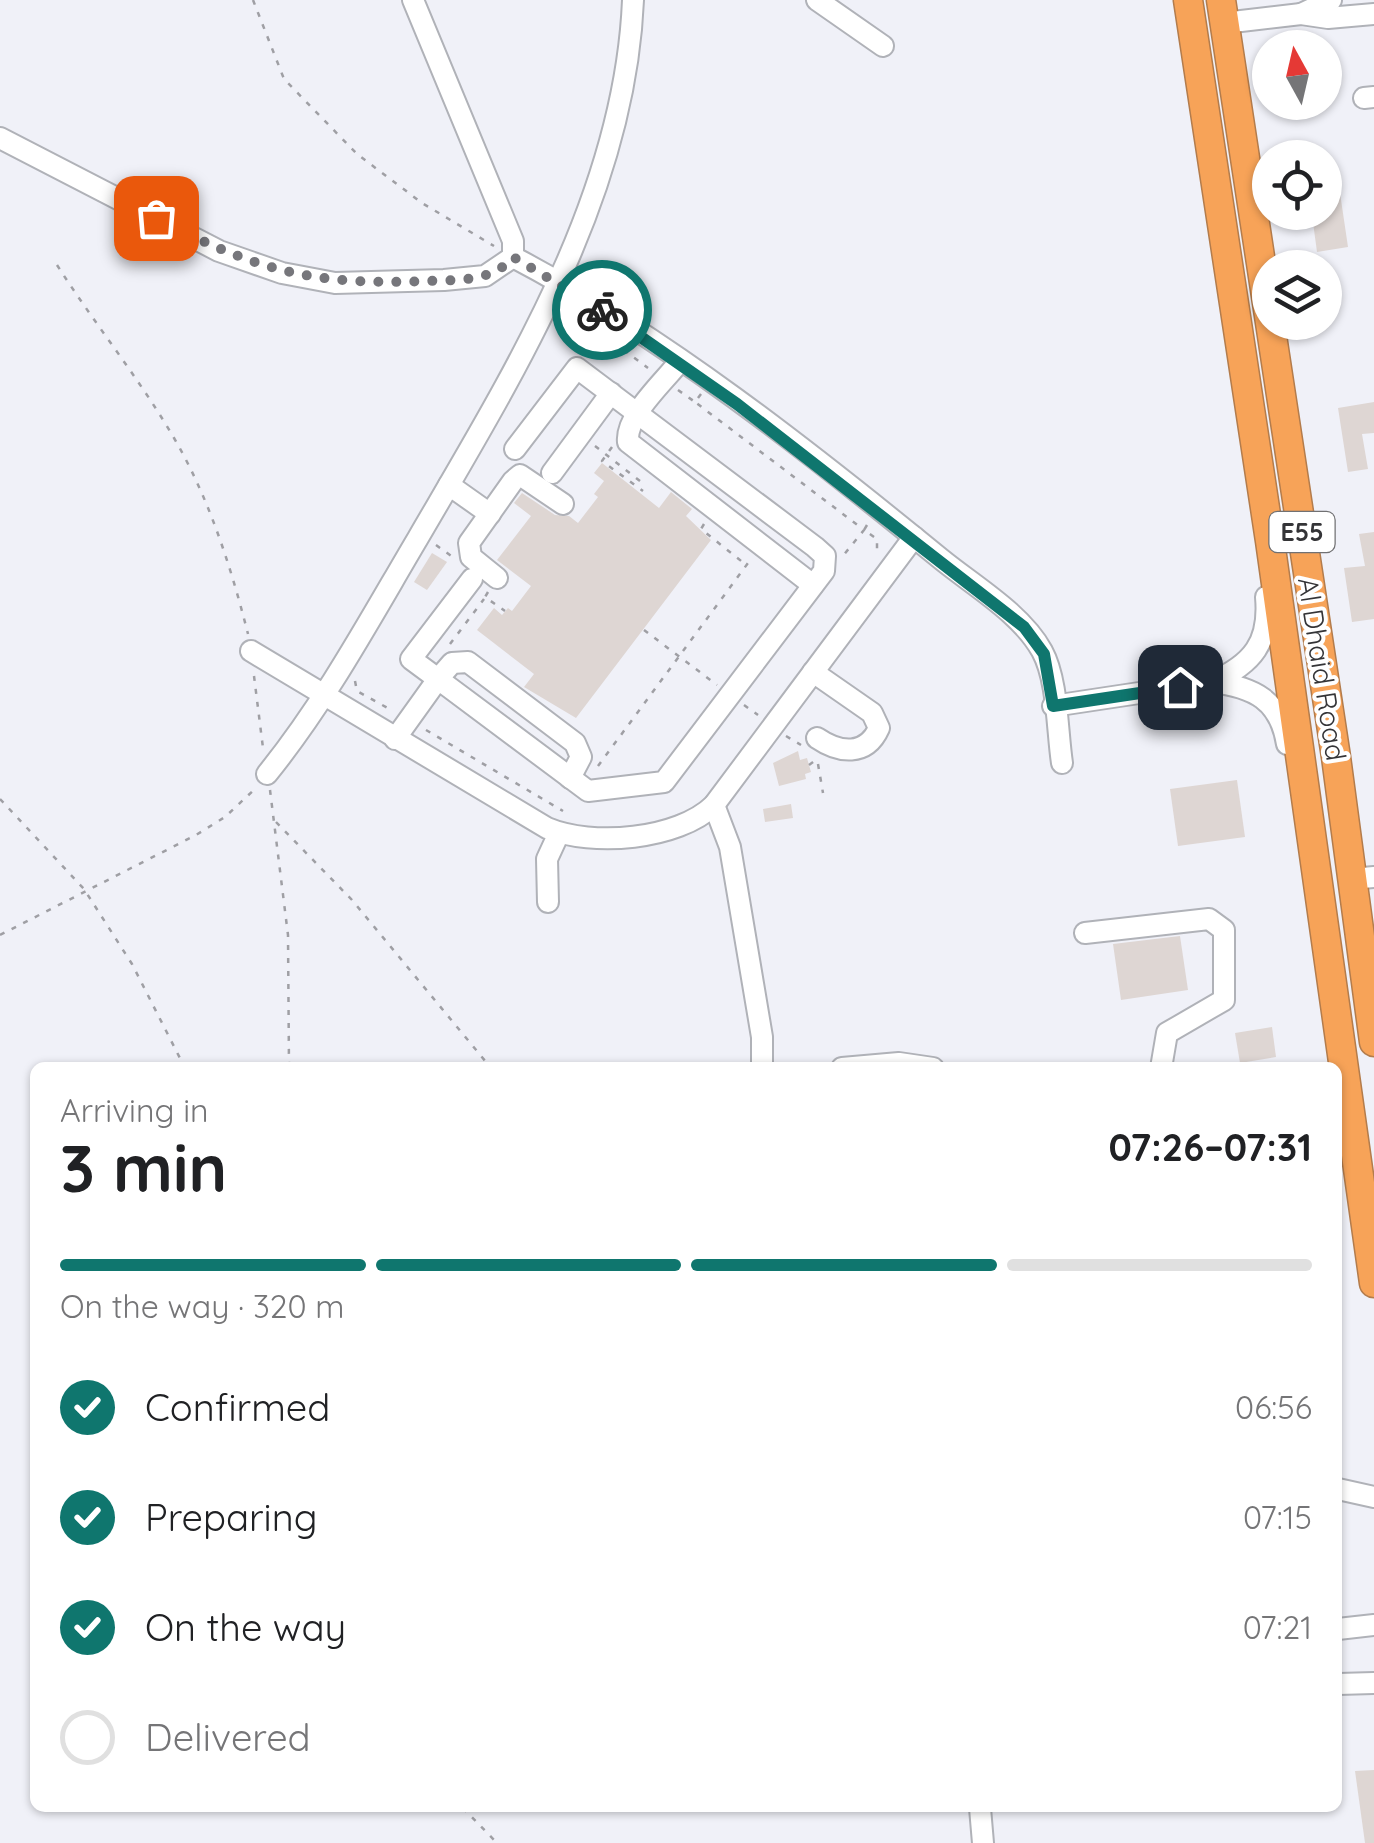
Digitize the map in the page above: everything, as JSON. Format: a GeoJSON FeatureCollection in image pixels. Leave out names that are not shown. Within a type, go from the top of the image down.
{"type":"FeatureCollection","features":[{"type":"Feature","properties":{"kind":"highway"},"geometry":{"type":"LineString","coordinates":[[1189,8],[1223,12]]}},
{"type":"Feature","properties":{"kind":"highway","name":"E55"},"geometry":{"type":"LineString","coordinates":[[1189,8],[1308,807],[1339,1062]]}},
{"type":"Feature","properties":{"kind":"highway","name":"Al Dhaid Road"},"geometry":{"type":"LineString","coordinates":[[1223,12],[1363,878],[1374,1042]]}},
{"type":"Feature","properties":{"kind":"highway","name":"E55"},"geometry":{"type":"LineString","coordinates":[[1344,1104],[1374,1284]]}},
{"type":"Feature","properties":{"kind":"street"},"geometry":{"type":"LineString","coordinates":[[413,0],[508,227],[513,257]]}},
{"type":"Feature","properties":{"kind":"street"},"geometry":{"type":"LineString","coordinates":[[267,774],[324,698],[560,282],[612,128],[623,83],[632,0]]}},
{"type":"Feature","properties":{"kind":"street"},"geometry":{"type":"LineString","coordinates":[[817,0],[883,46]]}},
{"type":"Feature","properties":{"kind":"street"},"geometry":{"type":"LineString","coordinates":[[1301,14],[1331,0]]}},
{"type":"Feature","properties":{"kind":"street"},"geometry":{"type":"LineString","coordinates":[[1223,12],[1328,18],[1374,14]]}},
{"type":"Feature","properties":{"kind":"street"},"geometry":{"type":"LineString","coordinates":[[0,138],[219,251],[282,273],[336,282],[444,280],[485,276],[513,257]]}},
{"type":"Feature","properties":{"kind":"street"},"geometry":{"type":"LineString","coordinates":[[513,257],[560,282],[680,361],[914,537],[1024,627],[1044,654],[1062,763]]}},
{"type":"Feature","properties":{"kind":"street"},"geometry":{"type":"LineString","coordinates":[[680,361],[627,433],[635,451],[813,585]]}},
{"type":"Feature","properties":{"kind":"street"},"geometry":{"type":"LineString","coordinates":[[472,579],[411,659],[576,782],[599,793],[664,782],[813,585],[826,562],[815,547],[577,368],[516,449]]}},
{"type":"Feature","properties":{"kind":"street"},"geometry":{"type":"LineString","coordinates":[[552,473],[611,393]]}},
{"type":"Feature","properties":{"kind":"street"},"geometry":{"type":"LineString","coordinates":[[497,578],[468,552],[469,543],[520,475],[563,504]]}},
{"type":"Feature","properties":{"kind":"street"},"geometry":{"type":"LineString","coordinates":[[448,485],[490,514]]}},
{"type":"Feature","properties":{"kind":"street"},"geometry":{"type":"LineString","coordinates":[[251,651],[324,698],[559,833],[605,837],[678,826],[714,805],[766,721],[813,672],[914,537]]}},
{"type":"Feature","properties":{"kind":"street"},"geometry":{"type":"LineString","coordinates":[[1212,682],[1246,663],[1266,636],[1264,568],[1270,541]]}},
{"type":"Feature","properties":{"kind":"street"},"geometry":{"type":"LineString","coordinates":[[394,739],[452,662],[468,662],[576,743],[581,757],[576,782]]}},
{"type":"Feature","properties":{"kind":"street"},"geometry":{"type":"LineString","coordinates":[[813,672],[872,713],[879,728],[869,743],[846,751],[836,751],[817,738]]}},
{"type":"Feature","properties":{"kind":"street"},"geometry":{"type":"LineString","coordinates":[[1053,706],[1212,682],[1250,689],[1266,698],[1282,720],[1293,790],[1308,807]]}},
{"type":"Feature","properties":{"kind":"street"},"geometry":{"type":"LineString","coordinates":[[714,805],[730,847],[762,1037],[762,1062]]}},
{"type":"Feature","properties":{"kind":"street"},"geometry":{"type":"LineString","coordinates":[[548,902],[547,859],[559,833]]}},
{"type":"Feature","properties":{"kind":"street"},"geometry":{"type":"LineString","coordinates":[[1085,933],[1209,918],[1224,930],[1224,1000],[1167,1033],[1161,1062]]}},
{"type":"Feature","properties":{"kind":"street"},"geometry":{"type":"LineString","coordinates":[[1342,1490],[1374,1498]]}},
{"type":"Feature","properties":{"kind":"street"},"geometry":{"type":"LineString","coordinates":[[1342,1628],[1374,1624]]}},
{"type":"Feature","properties":{"kind":"street"},"geometry":{"type":"LineString","coordinates":[[1342,1684],[1374,1683]]}},
{"type":"Feature","properties":{"kind":"street"},"geometry":{"type":"LineString","coordinates":[[980,1812],[982,1843]]}},
{"type":"Feature","properties":{"kind":"path"},"geometry":{"type":"LineString","coordinates":[[253,0],[284,79],[357,154],[422,203],[513,257]]}},
{"type":"Feature","properties":{"kind":"path"},"geometry":{"type":"LineString","coordinates":[[56,265],[152,404],[192,471],[228,566],[251,651],[275,820],[288,936],[289,1062]]}},
{"type":"Feature","properties":{"kind":"path"},"geometry":{"type":"LineString","coordinates":[[708,382],[694,402],[877,540],[877,556]]}},
{"type":"Feature","properties":{"kind":"path"},"geometry":{"type":"LineString","coordinates":[[580,434],[640,481],[644,476],[650,482]]}},
{"type":"Feature","properties":{"kind":"path"},"geometry":{"type":"LineString","coordinates":[[826,562],[841,558],[878,510]]}},
{"type":"Feature","properties":{"kind":"path"},"geometry":{"type":"LineString","coordinates":[[692,515],[704,525],[701,529],[746,565]]}},
{"type":"Feature","properties":{"kind":"path"},"geometry":{"type":"LineString","coordinates":[[559,833],[562,811],[576,782],[679,656],[760,545]]}},
{"type":"Feature","properties":{"kind":"path"},"geometry":{"type":"LineString","coordinates":[[452,662],[442,654],[485,597]]}},
{"type":"Feature","properties":{"kind":"path"},"geometry":{"type":"LineString","coordinates":[[644,630],[811,751],[818,762],[823,793]]}},
{"type":"Feature","properties":{"kind":"path"},"geometry":{"type":"LineString","coordinates":[[809,765],[818,762]]}},
{"type":"Feature","properties":{"kind":"path"},"geometry":{"type":"LineString","coordinates":[[0,935],[210,826],[249,796],[267,774]]}},
{"type":"Feature","properties":{"kind":"path"},"geometry":{"type":"LineString","coordinates":[[0,799],[84,889],[132,964],[182,1062]]}},
{"type":"Feature","properties":{"kind":"path"},"geometry":{"type":"LineString","coordinates":[[275,820],[364,914],[486,1062]]}},
{"type":"Feature","properties":{"kind":"path"},"geometry":{"type":"LineString","coordinates":[[467,1812],[497,1843]]}},
{"type":"Feature","properties":{"kind":"building"},"geometry":{"type":"Polygon","coordinates":[[[1342,206],[1348,247],[1317,250],[1314,230],[1342,230],[1342,206]]]}},
{"type":"Feature","properties":{"kind":"building"},"geometry":{"type":"Polygon","coordinates":[[[1374,402],[1374,433],[1362,434],[1368,469],[1348,472],[1338,408],[1374,402]]]}},
{"type":"Feature","properties":{"kind":"building"},"geometry":{"type":"Polygon","coordinates":[[[602,463],[659,508],[671,492],[692,509],[686,516],[711,540],[576,718],[524,687],[534,674],[477,630],[494,608],[502,615],[508,608],[512,611],[531,586],[497,560],[531,516],[514,503],[522,493],[555,515],[569,516],[578,523],[598,497],[594,494],[604,481],[594,473],[602,463]]]}},
{"type":"Feature","properties":{"kind":"building"},"geometry":{"type":"Polygon","coordinates":[[[1374,532],[1374,619],[1352,622],[1344,568],[1365,566],[1359,534],[1374,532]]]}},
{"type":"Feature","properties":{"kind":"building"},"geometry":{"type":"Polygon","coordinates":[[[432,553],[447,562],[427,590],[414,582],[432,553]]]}},
{"type":"Feature","properties":{"kind":"building"},"geometry":{"type":"Polygon","coordinates":[[[798,751],[800,760],[807,758],[811,772],[805,774],[806,779],[779,786],[773,763],[798,751]]]}},
{"type":"Feature","properties":{"kind":"building"},"geometry":{"type":"Polygon","coordinates":[[[1237,780],[1245,837],[1178,846],[1170,789],[1237,780]]]}},
{"type":"Feature","properties":{"kind":"building"},"geometry":{"type":"Polygon","coordinates":[[[791,804],[793,818],[765,822],[763,809],[791,804]]]}},
{"type":"Feature","properties":{"kind":"building"},"geometry":{"type":"Polygon","coordinates":[[[1180,936],[1188,990],[1121,1000],[1113,944],[1180,936]]]}},
{"type":"Feature","properties":{"kind":"building"},"geometry":{"type":"Polygon","coordinates":[[[1272,1027],[1276,1057],[1240,1062],[1235,1033],[1272,1027]]]}},
{"type":"Feature","properties":{"kind":"building"},"geometry":{"type":"Polygon","coordinates":[[[1374,1770],[1374,1843],[1365,1843],[1355,1771],[1374,1770]]]}},
{"type":"Feature","properties":{"kind":"way so far"},"geometry":{"type":"LineString","coordinates":[[156,218],[219,251],[308,279],[362,284],[469,278],[498,271],[513,257],[602,310]]}},
{"type":"Feature","properties":{"kind":"route"},"geometry":{"type":"LineString","coordinates":[[602,310],[680,361],[914,537],[1024,627],[1044,654],[1053,706],[1180,687]]}}]}
